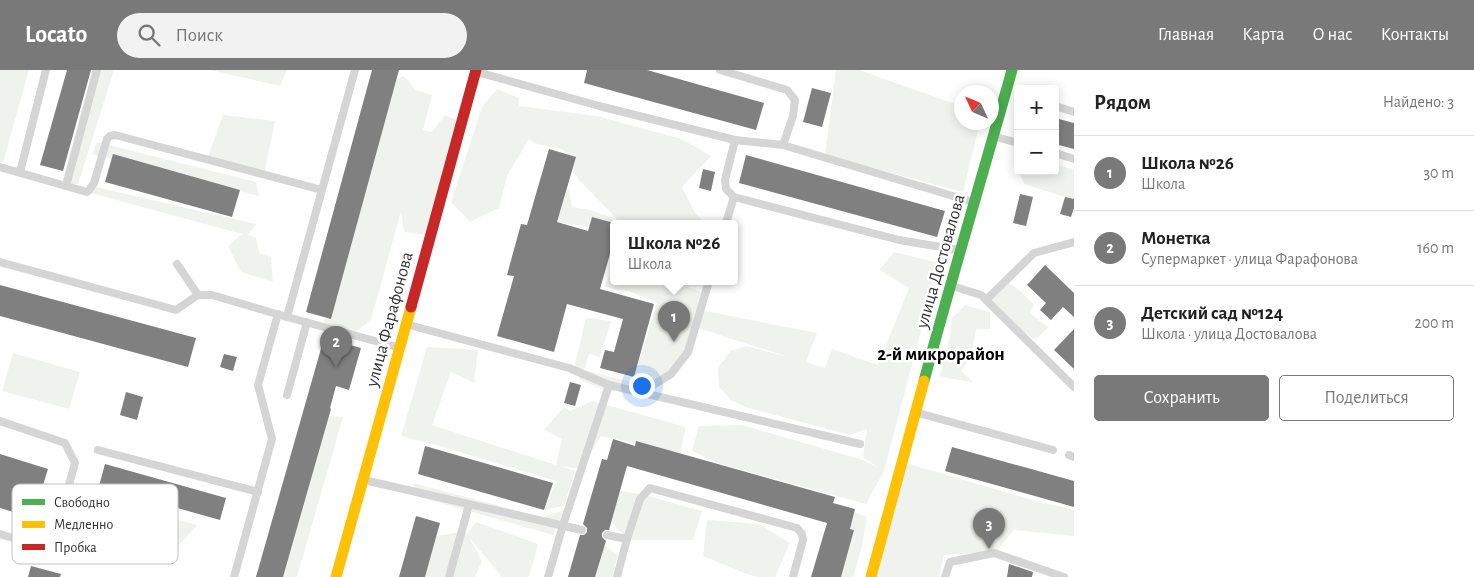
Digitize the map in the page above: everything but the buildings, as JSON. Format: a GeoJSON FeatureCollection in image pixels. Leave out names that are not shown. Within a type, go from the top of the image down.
{"type":"FeatureCollection","features":[{"type":"Feature","properties":{"kind":"street","name":"улица Фарафонова"},"geometry":{"type":"LineString","coordinates":[[336,577],[476,70]]}},
{"type":"Feature","properties":{"kind":"street","name":"улица Достовалова"},"geometry":{"type":"LineString","coordinates":[[871,577],[950,285],[1009,92],[1012,70]]}},
{"type":"Feature","properties":{"kind":"lane"},"geometry":{"type":"LineString","coordinates":[[20,172],[46,70]]}},
{"type":"Feature","properties":{"kind":"lane"},"geometry":{"type":"LineString","coordinates":[[66,186],[97,70]]}},
{"type":"Feature","properties":{"kind":"lane"},"geometry":{"type":"LineString","coordinates":[[287,317],[355,70]]}},
{"type":"Feature","properties":{"kind":"lane"},"geometry":{"type":"LineString","coordinates":[[476,70],[603,107],[735,140],[783,145],[975,203]]}},
{"type":"Feature","properties":{"kind":"lane"},"geometry":{"type":"LineString","coordinates":[[720,70],[787,90],[795,100],[793,116],[783,145]]}},
{"type":"Feature","properties":{"kind":"lane"},"geometry":{"type":"LineString","coordinates":[[1059,107],[1074,112]]}},
{"type":"Feature","properties":{"kind":"lane"},"geometry":{"type":"LineString","coordinates":[[0,167],[87,192],[94,183],[107,139],[115,135],[322,190]]}},
{"type":"Feature","properties":{"kind":"lane"},"geometry":{"type":"LineString","coordinates":[[994,136],[1014,142]]}},
{"type":"Feature","properties":{"kind":"lane"},"geometry":{"type":"LineString","coordinates":[[735,140],[725,180],[726,189],[734,197],[899,240],[961,251]]}},
{"type":"Feature","properties":{"kind":"lane"},"geometry":{"type":"LineString","coordinates":[[1059,154],[1074,159]]}},
{"type":"Feature","properties":{"kind":"lane"},"geometry":{"type":"LineString","coordinates":[[727,220],[734,197]]}},
{"type":"Feature","properties":{"kind":"lane"},"geometry":{"type":"LineString","coordinates":[[986,300],[1034,254],[1074,242]]}},
{"type":"Feature","properties":{"kind":"lane"},"geometry":{"type":"LineString","coordinates":[[0,262],[176,310],[198,295],[212,295],[399,347]]}},
{"type":"Feature","properties":{"kind":"lane"},"geometry":{"type":"LineString","coordinates":[[177,264],[198,295]]}},
{"type":"Feature","properties":{"kind":"lane"},"geometry":{"type":"LineString","coordinates":[[642,392],[671,374],[688,352],[708,285]]}},
{"type":"Feature","properties":{"kind":"lane"},"geometry":{"type":"LineString","coordinates":[[950,285],[981,295],[1074,387]]}},
{"type":"Feature","properties":{"kind":"lane"},"geometry":{"type":"LineString","coordinates":[[234,577],[272,439],[258,385],[278,314]]}},
{"type":"Feature","properties":{"kind":"lane"},"geometry":{"type":"LineString","coordinates":[[288,395],[307,322]]}},
{"type":"Feature","properties":{"kind":"lane"},"geometry":{"type":"LineString","coordinates":[[406,324],[569,368],[608,385],[860,444]]}},
{"type":"Feature","properties":{"kind":"lane"},"geometry":{"type":"LineString","coordinates":[[548,577],[562,525],[608,385]]}},
{"type":"Feature","properties":{"kind":"lane"},"geometry":{"type":"LineString","coordinates":[[916,412],[1053,450]]}},
{"type":"Feature","properties":{"kind":"lane"},"geometry":{"type":"LineString","coordinates":[[0,421],[65,443],[75,463],[69,484]]}},
{"type":"Feature","properties":{"kind":"lane"},"geometry":{"type":"LineString","coordinates":[[98,450],[258,492]]}},
{"type":"Feature","properties":{"kind":"lane"},"geometry":{"type":"LineString","coordinates":[[362,480],[582,530]]}},
{"type":"Feature","properties":{"kind":"lane"},"geometry":{"type":"LineString","coordinates":[[617,577],[640,499],[650,488],[797,528],[802,534],[803,540],[793,577]]}},
{"type":"Feature","properties":{"kind":"lane"},"geometry":{"type":"LineString","coordinates":[[449,577],[469,505]]}},
{"type":"Feature","properties":{"kind":"lane"},"geometry":{"type":"LineString","coordinates":[[0,534],[12,538]]}},
{"type":"Feature","properties":{"kind":"lane"},"geometry":{"type":"LineString","coordinates":[[608,535],[627,539]]}},
{"type":"Feature","properties":{"kind":"lane"},"geometry":{"type":"LineString","coordinates":[[945,577],[950,562],[994,554],[1064,577]]}},
{"type":"Feature","properties":{"kind":"shaded area"},"geometry":{"type":"Polygon","coordinates":[[[0,70],[29,70],[3,163],[0,162],[0,70]]]}},
{"type":"Feature","properties":{"kind":"shaded area"},"geometry":{"type":"Polygon","coordinates":[[[92,70],[114,70],[78,184],[62,184],[92,70]]]}},
{"type":"Feature","properties":{"kind":"shaded area"},"geometry":{"type":"Polygon","coordinates":[[[211,70],[287,70],[280,86],[211,70]]]}},
{"type":"Feature","properties":{"kind":"shaded area"},"geometry":{"type":"Polygon","coordinates":[[[836,70],[859,70],[954,104],[954,130],[978,130],[963,192],[825,155],[836,70]]]}},
{"type":"Feature","properties":{"kind":"shaded area"},"geometry":{"type":"Polygon","coordinates":[[[404,76],[415,90],[432,95],[423,130],[432,132],[445,115],[457,120],[426,235],[404,232],[401,211],[371,320],[349,337],[323,326],[397,79],[404,76]]]}},
{"type":"Feature","properties":{"kind":"shaded area"},"geometry":{"type":"Polygon","coordinates":[[[497,89],[519,98],[518,112],[519,106],[597,116],[682,139],[711,156],[682,187],[694,211],[702,220],[616,220],[578,179],[564,150],[534,143],[529,139],[507,176],[499,208],[470,222],[451,202],[482,107],[497,89]]]}},
{"type":"Feature","properties":{"kind":"shaded area"},"geometry":{"type":"Polygon","coordinates":[[[223,115],[275,121],[264,175],[208,157],[223,115]]]}},
{"type":"Feature","properties":{"kind":"shaded area"},"geometry":{"type":"Polygon","coordinates":[[[97,142],[256,182],[259,196],[92,154],[97,142]]]}},
{"type":"Feature","properties":{"kind":"shaded area"},"geometry":{"type":"Polygon","coordinates":[[[1059,166],[1074,169],[1074,200],[1024,184],[1021,175],[1059,175],[1059,166]]]}},
{"type":"Feature","properties":{"kind":"shaded area"},"geometry":{"type":"Polygon","coordinates":[[[87,185],[256,224],[248,235],[256,237],[259,253],[271,257],[273,282],[241,272],[228,246],[242,234],[87,192],[87,185]]]}},
{"type":"Feature","properties":{"kind":"shaded area"},"geometry":{"type":"Polygon","coordinates":[[[569,189],[572,207],[590,210],[613,218],[610,220],[607,230],[557,222],[567,190],[569,189]]]}},
{"type":"Feature","properties":{"kind":"shaded area"},"geometry":{"type":"Polygon","coordinates":[[[894,252],[939,263],[884,471],[866,504],[721,464],[692,451],[699,426],[742,425],[863,460],[879,468],[863,457],[867,429],[850,435],[745,407],[731,400],[719,387],[718,368],[730,351],[746,346],[788,357],[695,327],[682,364],[655,385],[633,390],[607,391],[580,380],[577,369],[574,368],[586,318],[611,321],[600,357],[589,354],[584,370],[632,382],[633,386],[634,377],[657,303],[629,291],[615,290],[604,286],[610,275],[610,285],[706,285],[688,287],[709,295],[698,319],[705,311],[817,333],[806,362],[825,368],[832,349],[878,365],[909,288],[879,270],[894,252]]]}},
{"type":"Feature","properties":{"kind":"shaded area"},"geometry":{"type":"Polygon","coordinates":[[[1006,282],[1028,298],[1034,305],[1029,312],[1049,327],[1035,340],[1000,314],[985,294],[1006,282]]]}},
{"type":"Feature","properties":{"kind":"shaded area"},"geometry":{"type":"Polygon","coordinates":[[[965,305],[990,312],[990,329],[976,329],[971,357],[961,371],[973,382],[940,377],[950,336],[952,318],[965,305]]]}},
{"type":"Feature","properties":{"kind":"shaded area"},"geometry":{"type":"Polygon","coordinates":[[[427,347],[478,350],[474,383],[451,372],[432,425],[556,465],[562,439],[544,430],[564,407],[570,411],[592,401],[686,427],[680,453],[601,436],[580,469],[561,466],[575,471],[564,506],[544,510],[556,481],[401,436],[427,347]]]}},
{"type":"Feature","properties":{"kind":"shaded area"},"geometry":{"type":"Polygon","coordinates":[[[13,353],[80,372],[69,409],[2,391],[13,353]]]}},
{"type":"Feature","properties":{"kind":"shaded area"},"geometry":{"type":"Polygon","coordinates":[[[329,416],[343,417],[297,577],[283,577],[329,416]]]}},
{"type":"Feature","properties":{"kind":"shaded area"},"geometry":{"type":"Polygon","coordinates":[[[899,461],[1036,501],[1074,510],[1074,536],[1014,530],[996,552],[944,555],[939,577],[878,577],[899,461]]]}},
{"type":"Feature","properties":{"kind":"shaded area"},"geometry":{"type":"Polygon","coordinates":[[[413,483],[542,517],[564,510],[553,535],[416,496],[413,483]]]}},
{"type":"Feature","properties":{"kind":"shaded area"},"geometry":{"type":"Polygon","coordinates":[[[620,491],[641,494],[702,511],[693,540],[629,540],[611,522],[620,491]]]}},
{"type":"Feature","properties":{"kind":"shaded area"},"geometry":{"type":"Polygon","coordinates":[[[851,511],[867,517],[862,546],[853,577],[839,577],[851,511]]]}},
{"type":"Feature","properties":{"kind":"shaded area"},"geometry":{"type":"Polygon","coordinates":[[[178,520],[197,525],[179,545],[178,520]]]}},
{"type":"Feature","properties":{"kind":"shaded area"},"geometry":{"type":"Polygon","coordinates":[[[707,520],[759,524],[790,543],[775,577],[757,577],[703,556],[707,520]]]}},
{"type":"Feature","properties":{"kind":"shaded area"},"geometry":{"type":"Polygon","coordinates":[[[476,522],[538,544],[529,577],[502,577],[469,537],[482,561],[475,577],[425,577],[437,536],[465,531],[467,534],[476,522]]]}},
{"type":"Feature","properties":{"kind":"shaded area"},"geometry":{"type":"Polygon","coordinates":[[[604,545],[618,555],[612,577],[595,577],[604,545]]]}},
{"type":"Feature","properties":{"kind":"traffic: fast"},"geometry":{"type":"LineString","coordinates":[[924,381],[1012,70]]}},
{"type":"Feature","properties":{"kind":"traffic: slow"},"geometry":{"type":"LineString","coordinates":[[336,577],[411,307]]}},
{"type":"Feature","properties":{"kind":"traffic: slow"},"geometry":{"type":"LineString","coordinates":[[871,577],[924,381]]}},
{"type":"Feature","properties":{"kind":"traffic: jam"},"geometry":{"type":"LineString","coordinates":[[411,307],[476,70]]}},
{"type":"Feature","properties":{"kind":"place","name":"Школа №26"},"geometry":{"type":"Point","coordinates":[674,342]}},
{"type":"Feature","properties":{"kind":"place","name":"Монетка"},"geometry":{"type":"Point","coordinates":[336,367]}},
{"type":"Feature","properties":{"kind":"place","name":"Детский сад №124"},"geometry":{"type":"Point","coordinates":[989,549]}},
{"type":"Feature","properties":{"kind":"district","name":"2-й микрорайон"},"geometry":{"type":"Point","coordinates":[941,353]}}]}
